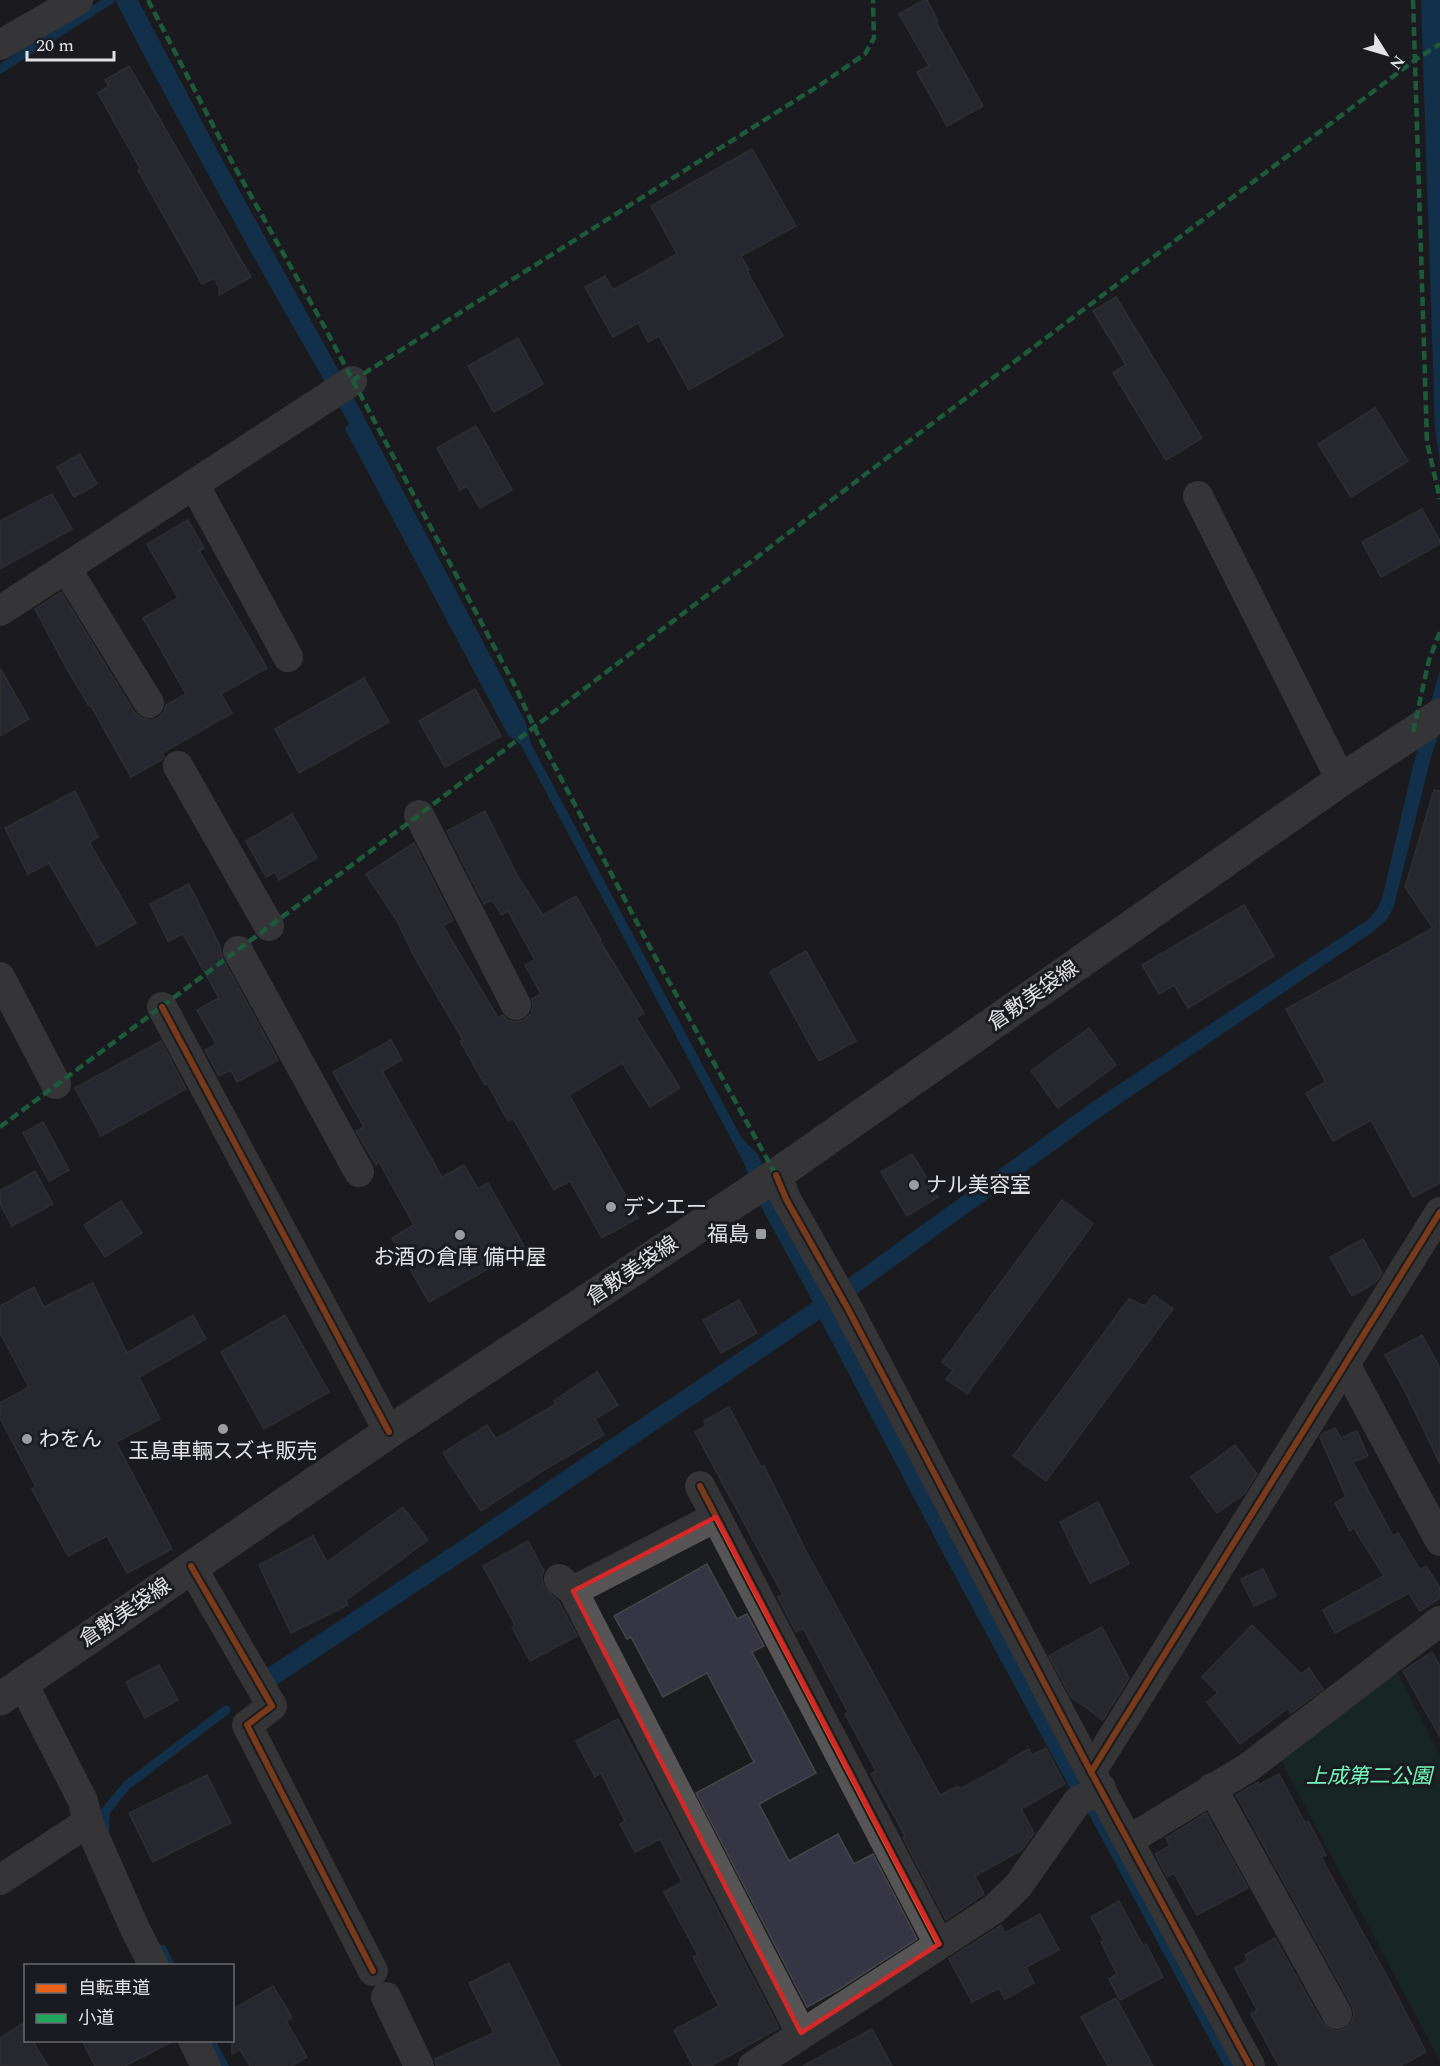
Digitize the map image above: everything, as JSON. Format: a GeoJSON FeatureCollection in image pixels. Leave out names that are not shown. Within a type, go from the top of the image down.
{"type":"FeatureCollection","features":[{"type":"Feature","properties":{"kind":"main road","name":"倉敷美袋線"},"geometry":{"type":"LineString","coordinates":[[11,1690],[389,1432],[776,1175],[1341,780],[1440,715]]}},
{"type":"Feature","properties":{"kind":"street"},"geometry":{"type":"LineString","coordinates":[[0,45],[78,0]]}},
{"type":"Feature","properties":{"kind":"street"},"geometry":{"type":"LineString","coordinates":[[0,611],[352,381]]}},
{"type":"Feature","properties":{"kind":"street"},"geometry":{"type":"LineString","coordinates":[[194,484],[288,657]]}},
{"type":"Feature","properties":{"kind":"street"},"geometry":{"type":"LineString","coordinates":[[1198,496],[1341,780]]}},
{"type":"Feature","properties":{"kind":"street"},"geometry":{"type":"LineString","coordinates":[[66,568],[149,703]]}},
{"type":"Feature","properties":{"kind":"street"},"geometry":{"type":"LineString","coordinates":[[178,766],[269,926]]}},
{"type":"Feature","properties":{"kind":"street"},"geometry":{"type":"LineString","coordinates":[[419,816],[516,1005]]}},
{"type":"Feature","properties":{"kind":"street"},"geometry":{"type":"LineString","coordinates":[[238,951],[359,1172]]}},
{"type":"Feature","properties":{"kind":"street"},"geometry":{"type":"LineString","coordinates":[[0,977],[56,1084]]}},
{"type":"Feature","properties":{"kind":"street"},"geometry":{"type":"LineString","coordinates":[[162,1008],[389,1432]]}},
{"type":"Feature","properties":{"kind":"street"},"geometry":{"type":"LineString","coordinates":[[776,1175],[786,1199],[848,1309],[1090,1789],[1129,1840],[1250,2066]]}},
{"type":"Feature","properties":{"kind":"street"},"geometry":{"type":"LineString","coordinates":[[753,2066],[797,2047],[939,1944],[994,1909],[1018,1886],[1090,1789],[1345,1364],[1440,1212]]}},
{"type":"Feature","properties":{"kind":"street"},"geometry":{"type":"LineString","coordinates":[[1345,1364],[1440,1541]]}},
{"type":"Feature","properties":{"kind":"street"},"geometry":{"type":"LineString","coordinates":[[700,1486],[939,1944]]}},
{"type":"Feature","properties":{"kind":"street"},"geometry":{"type":"LineString","coordinates":[[716,1517],[566,1585],[797,2047]]}},
{"type":"Feature","properties":{"kind":"street"},"geometry":{"type":"LineString","coordinates":[[191,1566],[272,1706],[247,1725],[373,1971]]}},
{"type":"Feature","properties":{"kind":"street"},"geometry":{"type":"LineString","coordinates":[[1129,1840],[1249,1767],[1440,1621]]}},
{"type":"Feature","properties":{"kind":"street"},"geometry":{"type":"LineString","coordinates":[[11,1690],[83,1801],[88,1822],[135,1929],[153,1964]]}},
{"type":"Feature","properties":{"kind":"street"},"geometry":{"type":"LineString","coordinates":[[1212,1788],[1337,2014]]}},
{"type":"Feature","properties":{"kind":"street"},"geometry":{"type":"LineString","coordinates":[[0,1880],[88,1822]]}},
{"type":"Feature","properties":{"kind":"street"},"geometry":{"type":"LineString","coordinates":[[386,1997],[419,2066]]}},
{"type":"Feature","properties":{"kind":"street"},"geometry":{"type":"LineString","coordinates":[[194,2042],[206,2066]]}},
{"type":"Feature","properties":{"kind":"highlighted area"},"geometry":{"type":"Polygon","coordinates":[[[716,1517],[939,1944],[801,2033],[573,1591],[716,1517]]]}},
{"type":"Feature","properties":{"kind":"green space","name":"上成第二公園"},"geometry":{"type":"Polygon","coordinates":[[[1396,1670],[1440,1755],[1440,2061],[1278,1755],[1396,1670]]]}},
{"type":"Feature","properties":{"kind":"water"},"geometry":{"type":"Polygon","coordinates":[[[115,0],[138,0],[217,150],[357,404],[525,721],[531,744],[741,1137],[758,1155],[780,1204],[842,1283],[1091,1103],[1369,919],[1378,908],[1383,895],[1413,766],[1440,670],[1440,730],[1431,757],[1394,906],[1388,918],[1374,931],[1099,1118],[852,1297],[1083,1777],[1072,1792],[820,1319],[474,1554],[276,1685],[266,1669],[463,1539],[813,1302],[764,1212],[744,1163],[521,745],[508,735],[345,429],[349,423],[229,213],[115,0]]]}},
{"type":"Feature","properties":{"kind":"water"},"geometry":{"type":"Polygon","coordinates":[[[1421,0],[1440,0],[1440,463],[1435,428],[1421,0]]]}},
{"type":"Feature","properties":{"kind":"building"},"geometry":{"type":"Polygon","coordinates":[[[927,0],[938,21],[936,22],[983,106],[947,126],[917,72],[929,66],[899,14],[927,0]]]}},
{"type":"Feature","properties":{"kind":"building"},"geometry":{"type":"Polygon","coordinates":[[[129,66],[251,277],[219,295],[219,287],[214,278],[202,284],[98,93],[109,86],[105,80],[129,66]]]}},
{"type":"Feature","properties":{"kind":"building"},"geometry":{"type":"Polygon","coordinates":[[[752,149],[796,226],[741,256],[783,336],[689,390],[659,336],[648,342],[638,323],[613,337],[585,287],[605,276],[613,290],[677,254],[651,206],[752,149]]]}},
{"type":"Feature","properties":{"kind":"building"},"geometry":{"type":"Polygon","coordinates":[[[1116,297],[1202,438],[1166,460],[1113,373],[1126,365],[1093,311],[1116,297]]]}},
{"type":"Feature","properties":{"kind":"building"},"geometry":{"type":"Polygon","coordinates":[[[518,338],[543,384],[494,412],[468,366],[518,338]]]}},
{"type":"Feature","properties":{"kind":"building"},"geometry":{"type":"Polygon","coordinates":[[[1375,408],[1408,461],[1351,497],[1318,444],[1375,408]]]}},
{"type":"Feature","properties":{"kind":"building"},"geometry":{"type":"Polygon","coordinates":[[[476,426],[512,490],[480,508],[467,486],[460,490],[437,448],[476,426]]]}},
{"type":"Feature","properties":{"kind":"building"},"geometry":{"type":"Polygon","coordinates":[[[80,454],[97,484],[74,497],[57,467],[80,454]]]}},
{"type":"Feature","properties":{"kind":"building"},"geometry":{"type":"Polygon","coordinates":[[[52,494],[72,529],[0,569],[0,521],[52,494]]]}},
{"type":"Feature","properties":{"kind":"building"},"geometry":{"type":"Polygon","coordinates":[[[1422,509],[1440,544],[1381,577],[1362,542],[1422,509]]]}},
{"type":"Feature","properties":{"kind":"building"},"geometry":{"type":"Polygon","coordinates":[[[188,520],[204,548],[199,551],[267,668],[221,694],[232,713],[162,753],[163,759],[131,777],[91,706],[68,671],[35,609],[61,592],[134,712],[141,718],[150,720],[158,718],[164,712],[166,705],[186,694],[143,618],[178,598],[147,544],[188,520]]]}},
{"type":"Feature","properties":{"kind":"building"},"geometry":{"type":"Polygon","coordinates":[[[0,668],[29,719],[0,736],[0,668]]]}},
{"type":"Feature","properties":{"kind":"building"},"geometry":{"type":"Polygon","coordinates":[[[364,678],[389,722],[299,773],[275,729],[364,678]]]}},
{"type":"Feature","properties":{"kind":"building"},"geometry":{"type":"Polygon","coordinates":[[[475,689],[501,736],[445,767],[419,721],[475,689]]]}},
{"type":"Feature","properties":{"kind":"building"},"geometry":{"type":"Polygon","coordinates":[[[1434,790],[1440,791],[1440,1183],[1413,1197],[1371,1120],[1333,1141],[1306,1093],[1326,1082],[1286,1009],[1433,928],[1405,887],[1434,790]]]}},
{"type":"Feature","properties":{"kind":"building"},"geometry":{"type":"Polygon","coordinates":[[[75,791],[98,837],[89,842],[136,923],[97,946],[49,863],[28,874],[5,828],[75,791]]]}},
{"type":"Feature","properties":{"kind":"building"},"geometry":{"type":"Polygon","coordinates":[[[485,811],[518,877],[543,915],[576,896],[600,941],[644,1013],[636,1018],[680,1088],[650,1107],[622,1063],[569,1095],[638,1218],[602,1238],[570,1181],[554,1190],[513,1118],[508,1121],[460,1041],[463,1040],[415,958],[396,919],[366,874],[414,843],[453,920],[443,926],[498,1018],[503,1015],[507,1020],[515,1022],[524,1020],[531,1014],[532,999],[541,994],[525,965],[535,960],[508,911],[502,915],[492,900],[484,904],[447,831],[485,811]]]}},
{"type":"Feature","properties":{"kind":"building"},"geometry":{"type":"Polygon","coordinates":[[[292,814],[317,858],[279,880],[275,872],[266,877],[246,841],[292,814]]]}},
{"type":"Feature","properties":{"kind":"building"},"geometry":{"type":"Polygon","coordinates":[[[189,884],[219,944],[223,959],[278,1060],[237,1082],[231,1070],[219,1076],[205,1050],[216,1044],[197,1010],[219,998],[183,934],[168,941],[150,904],[189,884]]]}},
{"type":"Feature","properties":{"kind":"building"},"geometry":{"type":"Polygon","coordinates":[[[1244,905],[1274,956],[1188,1008],[1174,985],[1159,994],[1142,965],[1244,905]]]}},
{"type":"Feature","properties":{"kind":"building"},"geometry":{"type":"Polygon","coordinates":[[[806,951],[856,1041],[819,1061],[770,972],[806,951]]]}},
{"type":"Feature","properties":{"kind":"building"},"geometry":{"type":"Polygon","coordinates":[[[1089,1028],[1116,1065],[1058,1108],[1031,1071],[1089,1028]]]}},
{"type":"Feature","properties":{"kind":"building"},"geometry":{"type":"Polygon","coordinates":[[[391,1040],[402,1060],[382,1071],[442,1177],[464,1165],[478,1189],[488,1183],[525,1248],[429,1302],[392,1238],[414,1225],[379,1162],[376,1165],[356,1131],[364,1127],[333,1072],[391,1040]]]}},
{"type":"Feature","properties":{"kind":"building"},"geometry":{"type":"Polygon","coordinates":[[[161,1041],[186,1089],[101,1136],[75,1088],[161,1041]]]}},
{"type":"Feature","properties":{"kind":"building"},"geometry":{"type":"Polygon","coordinates":[[[43,1122],[69,1170],[49,1181],[23,1133],[43,1122]]]}},
{"type":"Feature","properties":{"kind":"building"},"geometry":{"type":"Polygon","coordinates":[[[912,1154],[938,1197],[907,1216],[881,1172],[912,1154]]]}},
{"type":"Feature","properties":{"kind":"building"},"geometry":{"type":"Polygon","coordinates":[[[35,1171],[53,1204],[12,1226],[0,1204],[0,1191],[35,1171]]]}},
{"type":"Feature","properties":{"kind":"building"},"geometry":{"type":"Polygon","coordinates":[[[1062,1200],[1093,1224],[967,1394],[946,1379],[953,1370],[942,1362],[1062,1200]]]}},
{"type":"Feature","properties":{"kind":"building"},"geometry":{"type":"Polygon","coordinates":[[[121,1201],[142,1233],[105,1257],[84,1225],[121,1201]]]}},
{"type":"Feature","properties":{"kind":"building"},"geometry":{"type":"Polygon","coordinates":[[[1363,1239],[1382,1273],[1375,1283],[1352,1296],[1330,1257],[1363,1239]]]}},
{"type":"Feature","properties":{"kind":"building"},"geometry":{"type":"Polygon","coordinates":[[[93,1283],[127,1353],[193,1315],[206,1339],[139,1377],[160,1419],[116,1442],[172,1549],[127,1573],[107,1536],[68,1556],[32,1489],[36,1487],[0,1418],[0,1403],[29,1387],[0,1333],[0,1306],[34,1287],[44,1307],[93,1283]]]}},
{"type":"Feature","properties":{"kind":"building"},"geometry":{"type":"Polygon","coordinates":[[[1154,1295],[1173,1309],[1046,1481],[1013,1456],[1129,1299],[1145,1306],[1154,1295]]]}},
{"type":"Feature","properties":{"kind":"building"},"geometry":{"type":"Polygon","coordinates":[[[739,1300],[757,1333],[721,1353],[703,1320],[739,1300]]]}},
{"type":"Feature","properties":{"kind":"building"},"geometry":{"type":"Polygon","coordinates":[[[285,1315],[329,1392],[264,1429],[221,1352],[285,1315]]]}},
{"type":"Feature","properties":{"kind":"building"},"geometry":{"type":"Polygon","coordinates":[[[1422,1335],[1440,1368],[1440,1464],[1385,1355],[1422,1335]]]}},
{"type":"Feature","properties":{"kind":"building"},"geometry":{"type":"Polygon","coordinates":[[[597,1372],[618,1405],[595,1419],[604,1435],[542,1471],[481,1511],[443,1453],[487,1425],[496,1439],[556,1404],[554,1401],[597,1372]]]}},
{"type":"Feature","properties":{"kind":"building"},"geometry":{"type":"Polygon","coordinates":[[[729,1407],[761,1467],[764,1466],[807,1553],[940,1795],[958,1786],[960,1789],[1029,1749],[1032,1755],[1046,1748],[1065,1784],[1021,1809],[1034,1833],[1022,1850],[975,1876],[984,1894],[946,1920],[903,1838],[905,1836],[871,1774],[876,1771],[845,1714],[848,1712],[803,1628],[796,1632],[778,1597],[783,1595],[695,1432],[706,1426],[704,1421],[729,1407]]]}},
{"type":"Feature","properties":{"kind":"building"},"geometry":{"type":"Polygon","coordinates":[[[1335,1428],[1341,1438],[1357,1431],[1368,1456],[1353,1462],[1393,1536],[1398,1533],[1420,1570],[1426,1566],[1440,1588],[1440,1598],[1420,1611],[1409,1593],[1335,1633],[1323,1610],[1384,1576],[1354,1528],[1350,1531],[1335,1503],[1346,1497],[1320,1437],[1335,1428]]]}},
{"type":"Feature","properties":{"kind":"building"},"geometry":{"type":"Polygon","coordinates":[[[1235,1445],[1257,1474],[1244,1494],[1217,1513],[1191,1477],[1235,1445]]]}},
{"type":"Feature","properties":{"kind":"building"},"geometry":{"type":"Polygon","coordinates":[[[1098,1502],[1129,1564],[1090,1583],[1060,1522],[1098,1502]]]}},
{"type":"Feature","properties":{"kind":"building"},"geometry":{"type":"Polygon","coordinates":[[[403,1507],[428,1540],[346,1600],[348,1605],[291,1633],[259,1565],[313,1536],[327,1562],[403,1507]]]}},
{"type":"Feature","properties":{"kind":"building"},"geometry":{"type":"Polygon","coordinates":[[[528,1541],[544,1571],[543,1585],[559,1602],[577,1636],[530,1661],[512,1627],[515,1625],[483,1566],[528,1541]]]}},
{"type":"Feature","properties":{"kind":"building"},"geometry":{"type":"Polygon","coordinates":[[[707,1564],[737,1619],[747,1614],[764,1646],[752,1652],[816,1773],[759,1804],[789,1861],[838,1834],[854,1864],[873,1854],[917,1939],[838,1990],[807,2007],[696,1793],[754,1762],[707,1673],[663,1697],[631,1637],[627,1639],[614,1616],[707,1564]]]}},
{"type":"Feature","properties":{"kind":"building"},"geometry":{"type":"Polygon","coordinates":[[[1263,1569],[1276,1596],[1254,1606],[1241,1579],[1263,1569]]]}},
{"type":"Feature","properties":{"kind":"building"},"geometry":{"type":"Polygon","coordinates":[[[1252,1625],[1301,1674],[1309,1668],[1323,1689],[1291,1713],[1288,1708],[1240,1744],[1207,1702],[1218,1693],[1202,1677],[1252,1625]]]}},
{"type":"Feature","properties":{"kind":"building"},"geometry":{"type":"Polygon","coordinates":[[[1102,1627],[1129,1678],[1103,1720],[1071,1697],[1049,1656],[1102,1627]]]}},
{"type":"Feature","properties":{"kind":"building"},"geometry":{"type":"Polygon","coordinates":[[[1432,1652],[1440,1666],[1440,1737],[1403,1671],[1432,1652]]]}},
{"type":"Feature","properties":{"kind":"building"},"geometry":{"type":"Polygon","coordinates":[[[159,1665],[178,1700],[145,1718],[126,1682],[159,1665]]]}},
{"type":"Feature","properties":{"kind":"building"},"geometry":{"type":"Polygon","coordinates":[[[618,1719],[779,2028],[711,2066],[693,2066],[674,2030],[719,2006],[693,1957],[698,1955],[664,1892],[682,1882],[660,1839],[635,1852],[620,1824],[625,1821],[601,1773],[595,1777],[576,1741],[618,1719]]]}},
{"type":"Feature","properties":{"kind":"building"},"geometry":{"type":"Polygon","coordinates":[[[1279,1774],[1305,1823],[1308,1821],[1326,1855],[1321,1857],[1426,2052],[1400,2066],[1279,2066],[1251,2014],[1257,2010],[1235,1968],[1248,1961],[1245,1955],[1275,1938],[1322,2022],[1328,2028],[1336,2031],[1345,2029],[1351,2023],[1354,2015],[1352,2006],[1236,1795],[1258,1782],[1259,1785],[1279,1774]]]}},
{"type":"Feature","properties":{"kind":"building"},"geometry":{"type":"Polygon","coordinates":[[[207,1775],[231,1823],[153,1862],[129,1813],[207,1775]]]}},
{"type":"Feature","properties":{"kind":"building"},"geometry":{"type":"Polygon","coordinates":[[[1206,1813],[1248,1888],[1197,1915],[1174,1873],[1167,1877],[1155,1854],[1170,1846],[1166,1838],[1206,1813]]]}},
{"type":"Feature","properties":{"kind":"building"},"geometry":{"type":"Polygon","coordinates":[[[1119,1901],[1143,1946],[1146,1944],[1163,1977],[1120,2000],[1109,1979],[1117,1974],[1101,1942],[1104,1941],[1091,1917],[1119,1901]]]}},
{"type":"Feature","properties":{"kind":"building"},"geometry":{"type":"Polygon","coordinates":[[[1040,1914],[1059,1950],[1026,1967],[1034,1983],[1005,1999],[999,1988],[972,2002],[949,1959],[1001,1925],[1004,1932],[1007,1932],[1040,1914]]]}},
{"type":"Feature","properties":{"kind":"building"},"geometry":{"type":"Polygon","coordinates":[[[509,1963],[560,2066],[436,2066],[435,2059],[494,2033],[469,1983],[509,1963]]]}},
{"type":"Feature","properties":{"kind":"building"},"geometry":{"type":"Polygon","coordinates":[[[273,1986],[292,2017],[286,2021],[307,2057],[291,2066],[250,2066],[240,2049],[232,2054],[234,2009],[273,1986]]]}},
{"type":"Feature","properties":{"kind":"building"},"geometry":{"type":"Polygon","coordinates":[[[1116,1998],[1153,2066],[1108,2066],[1081,2017],[1116,1998]]]}},
{"type":"Feature","properties":{"kind":"building"},"geometry":{"type":"Polygon","coordinates":[[[22,2024],[24,2042],[33,2042],[48,2066],[0,2066],[0,2038],[22,2024]]]}},
{"type":"Feature","properties":{"kind":"building"},"geometry":{"type":"Polygon","coordinates":[[[872,2029],[892,2066],[803,2066],[872,2029]]]}},
{"type":"Feature","properties":{"kind":"building"},"geometry":{"type":"Polygon","coordinates":[[[83,2042],[171,2042],[125,2066],[95,2066],[83,2042]]]}},
{"type":"Feature","properties":{"kind":"waterway"},"geometry":{"type":"LineString","coordinates":[[0,69],[110,0]]}},
{"type":"Feature","properties":{"kind":"waterway"},"geometry":{"type":"LineString","coordinates":[[105,1835],[105,1812],[126,1786],[226,1710]]}},
{"type":"Feature","properties":{"kind":"waterway"},"geometry":{"type":"LineString","coordinates":[[1087,1801],[1229,2066]]}},
{"type":"Feature","properties":{"kind":"waterway"},"geometry":{"type":"LineString","coordinates":[[162,1949],[169,1964]]}},
{"type":"Feature","properties":{"kind":"waterway"},"geometry":{"type":"LineString","coordinates":[[211,2042],[224,2066]]}},
{"type":"Feature","properties":{"kind":"marked path"},"geometry":{"type":"LineString","coordinates":[[148,0],[232,162],[324,326],[515,686],[534,727],[652,951],[776,1175]]}},
{"type":"Feature","properties":{"kind":"marked path"},"geometry":{"type":"LineString","coordinates":[[352,381],[823,83],[865,54],[874,38],[873,0]]}},
{"type":"Feature","properties":{"kind":"marked path"},"geometry":{"type":"LineString","coordinates":[[1413,0],[1427,442],[1440,499]]}},
{"type":"Feature","properties":{"kind":"marked path"},"geometry":{"type":"LineString","coordinates":[[0,1127],[419,815],[913,438],[1415,60],[1440,44]]}},
{"type":"Feature","properties":{"kind":"marked path"},"geometry":{"type":"LineString","coordinates":[[1413,732],[1429,660],[1440,632]]}},
{"type":"Feature","properties":{"kind":"cycle path"},"geometry":{"type":"LineString","coordinates":[[162,1007],[389,1432]]}},
{"type":"Feature","properties":{"kind":"cycle path"},"geometry":{"type":"LineString","coordinates":[[776,1175],[786,1199],[848,1309],[1091,1772],[1250,2066]]}},
{"type":"Feature","properties":{"kind":"cycle path"},"geometry":{"type":"LineString","coordinates":[[1091,1772],[1440,1212]]}},
{"type":"Feature","properties":{"kind":"cycle path"},"geometry":{"type":"LineString","coordinates":[[700,1486],[939,1944]]}},
{"type":"Feature","properties":{"kind":"cycle path"},"geometry":{"type":"LineString","coordinates":[[191,1566],[272,1706],[247,1725],[373,1971]]}},
{"type":"Feature","properties":{"kind":"place","name":"ナル美容室"},"geometry":{"type":"Point","coordinates":[914,1185]}},
{"type":"Feature","properties":{"kind":"place","name":"デンエー"},"geometry":{"type":"Point","coordinates":[611,1207]}},
{"type":"Feature","properties":{"kind":"place","name":"福島"},"geometry":{"type":"Point","coordinates":[761,1234]}},
{"type":"Feature","properties":{"kind":"place","name":"お酒の倉庫 備中屋"},"geometry":{"type":"Point","coordinates":[460,1235]}},
{"type":"Feature","properties":{"kind":"place","name":"玉島車輛スズキ販売"},"geometry":{"type":"Point","coordinates":[223,1429]}},
{"type":"Feature","properties":{"kind":"place","name":"わをん"},"geometry":{"type":"Point","coordinates":[27,1439]}}]}
